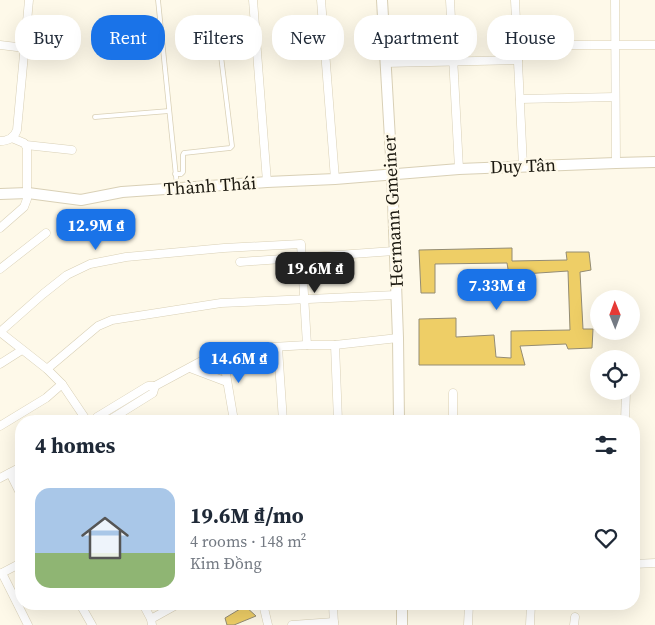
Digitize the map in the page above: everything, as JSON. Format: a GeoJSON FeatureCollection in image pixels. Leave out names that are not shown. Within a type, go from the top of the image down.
{"type":"FeatureCollection","features":[{"type":"Feature","properties":{"kind":"street"},"geometry":{"type":"LineString","coordinates":[[28,15],[29,0]]}},
{"type":"Feature","properties":{"kind":"street"},"geometry":{"type":"LineString","coordinates":[[253,0],[267,182]]}},
{"type":"Feature","properties":{"kind":"street"},"geometry":{"type":"LineString","coordinates":[[321,0],[334,179]]}},
{"type":"Feature","properties":{"kind":"street","name":"Hermann Gmeiner"},"geometry":{"type":"LineString","coordinates":[[382,0],[392,174],[399,415]]}},
{"type":"Feature","properties":{"kind":"street"},"geometry":{"type":"LineString","coordinates":[[450,0],[459,169]]}},
{"type":"Feature","properties":{"kind":"street"},"geometry":{"type":"LineString","coordinates":[[515,0],[516,15]]}},
{"type":"Feature","properties":{"kind":"street"},"geometry":{"type":"LineString","coordinates":[[615,0],[616,163]]}},
{"type":"Feature","properties":{"kind":"street"},"geometry":{"type":"LineString","coordinates":[[0,45],[15,47]]}},
{"type":"Feature","properties":{"kind":"street"},"geometry":{"type":"LineString","coordinates":[[574,45],[655,45]]}},
{"type":"Feature","properties":{"kind":"street"},"geometry":{"type":"LineString","coordinates":[[12,138],[17,130],[24,60]]}},
{"type":"Feature","properties":{"kind":"street"},"geometry":{"type":"LineString","coordinates":[[385,63],[518,60],[523,166]]}},
{"type":"Feature","properties":{"kind":"street"},"geometry":{"type":"LineString","coordinates":[[520,99],[615,97]]}},
{"type":"Feature","properties":{"kind":"street"},"geometry":{"type":"LineString","coordinates":[[0,140],[12,138],[26,145],[72,150]]}},
{"type":"Feature","properties":{"kind":"street"},"geometry":{"type":"LineString","coordinates":[[0,228],[24,207],[28,200],[26,145]]}},
{"type":"Feature","properties":{"kind":"street","name":"Duy Tân"},"geometry":{"type":"LineString","coordinates":[[392,174],[523,166],[655,162]]}},
{"type":"Feature","properties":{"kind":"street","name":"Thành Thái"},"geometry":{"type":"LineString","coordinates":[[0,194],[28,192],[81,200],[122,192],[392,174]]}},
{"type":"Feature","properties":{"kind":"street"},"geometry":{"type":"LineString","coordinates":[[0,269],[46,233]]}},
{"type":"Feature","properties":{"kind":"street"},"geometry":{"type":"LineString","coordinates":[[83,415],[62,384],[47,369],[0,332],[67,275],[90,264],[126,257],[224,248],[301,244],[307,345]]}},
{"type":"Feature","properties":{"kind":"street"},"geometry":{"type":"LineString","coordinates":[[240,262],[394,251]]}},
{"type":"Feature","properties":{"kind":"street"},"geometry":{"type":"LineString","coordinates":[[47,369],[98,326],[112,320],[221,303],[396,294]]}},
{"type":"Feature","properties":{"kind":"street"},"geometry":{"type":"LineString","coordinates":[[100,415],[148,386],[155,386],[222,350],[335,345],[398,338]]}},
{"type":"Feature","properties":{"kind":"street"},"geometry":{"type":"LineString","coordinates":[[335,345],[338,415]]}},
{"type":"Feature","properties":{"kind":"street"},"geometry":{"type":"LineString","coordinates":[[278,348],[283,415]]}},
{"type":"Feature","properties":{"kind":"street"},"geometry":{"type":"LineString","coordinates":[[0,364],[22,350]]}},
{"type":"Feature","properties":{"kind":"street"},"geometry":{"type":"LineString","coordinates":[[222,350],[233,415]]}},
{"type":"Feature","properties":{"kind":"street"},"geometry":{"type":"LineString","coordinates":[[190,368],[227,382]]}},
{"type":"Feature","properties":{"kind":"street"},"geometry":{"type":"LineString","coordinates":[[18,415],[46,398],[62,384]]}},
{"type":"Feature","properties":{"kind":"street"},"geometry":{"type":"LineString","coordinates":[[118,415],[153,393],[155,386]]}},
{"type":"Feature","properties":{"kind":"street"},"geometry":{"type":"LineString","coordinates":[[453,393],[454,415]]}},
{"type":"Feature","properties":{"kind":"street"},"geometry":{"type":"LineString","coordinates":[[625,415],[626,400]]}},
{"type":"Feature","properties":{"kind":"street"},"geometry":{"type":"LineString","coordinates":[[117,404],[122,413]]}},
{"type":"Feature","properties":{"kind":"street"},"geometry":{"type":"LineString","coordinates":[[0,426],[15,417]]}},
{"type":"Feature","properties":{"kind":"street"},"geometry":{"type":"LineString","coordinates":[[0,478],[15,471]]}},
{"type":"Feature","properties":{"kind":"street"},"geometry":{"type":"LineString","coordinates":[[10,473],[15,483]]}},
{"type":"Feature","properties":{"kind":"street"},"geometry":{"type":"LineString","coordinates":[[640,564],[655,563]]}},
{"type":"Feature","properties":{"kind":"street"},"geometry":{"type":"LineString","coordinates":[[15,566],[1,573],[15,600]]}},
{"type":"Feature","properties":{"kind":"street"},"geometry":{"type":"LineString","coordinates":[[20,610],[28,625]]}},
{"type":"Feature","properties":{"kind":"street"},"geometry":{"type":"LineString","coordinates":[[83,610],[92,625]]}},
{"type":"Feature","properties":{"kind":"street"},"geometry":{"type":"LineString","coordinates":[[146,610],[151,622],[169,610]]}},
{"type":"Feature","properties":{"kind":"street"},"geometry":{"type":"LineString","coordinates":[[264,610],[268,625]]}},
{"type":"Feature","properties":{"kind":"street"},"geometry":{"type":"LineString","coordinates":[[292,625],[334,623],[333,610]]}},
{"type":"Feature","properties":{"kind":"street"},"geometry":{"type":"LineString","coordinates":[[402,610],[402,625]]}},
{"type":"Feature","properties":{"kind":"street"},"geometry":{"type":"LineString","coordinates":[[468,610],[468,625]]}},
{"type":"Feature","properties":{"kind":"street"},"geometry":{"type":"LineString","coordinates":[[530,625],[531,610]]}},
{"type":"Feature","properties":{"kind":"lane"},"geometry":{"type":"LineString","coordinates":[[158,0],[177,188]]}},
{"type":"Feature","properties":{"kind":"lane"},"geometry":{"type":"LineString","coordinates":[[175,174],[183,172],[184,153],[230,148],[232,146],[221,60]]}},
{"type":"Feature","properties":{"kind":"lane"},"geometry":{"type":"LineString","coordinates":[[95,117],[169,111]]}},
{"type":"Feature","properties":{"kind":"building"},"geometry":{"type":"Polygon","coordinates":[[[512,248],[512,261],[567,260],[566,252],[589,252],[591,270],[580,272],[583,329],[590,329],[592,348],[568,349],[566,344],[520,346],[525,365],[419,365],[419,319],[456,318],[456,337],[494,335],[496,357],[511,358],[511,331],[570,330],[568,271],[509,275],[507,263],[435,264],[435,293],[421,293],[419,250],[512,248]]]}},
{"type":"Feature","properties":{"kind":"building"},"geometry":{"type":"Polygon","coordinates":[[[238,610],[249,610],[256,616],[234,625],[227,625],[225,618],[238,610]]]}}]}
